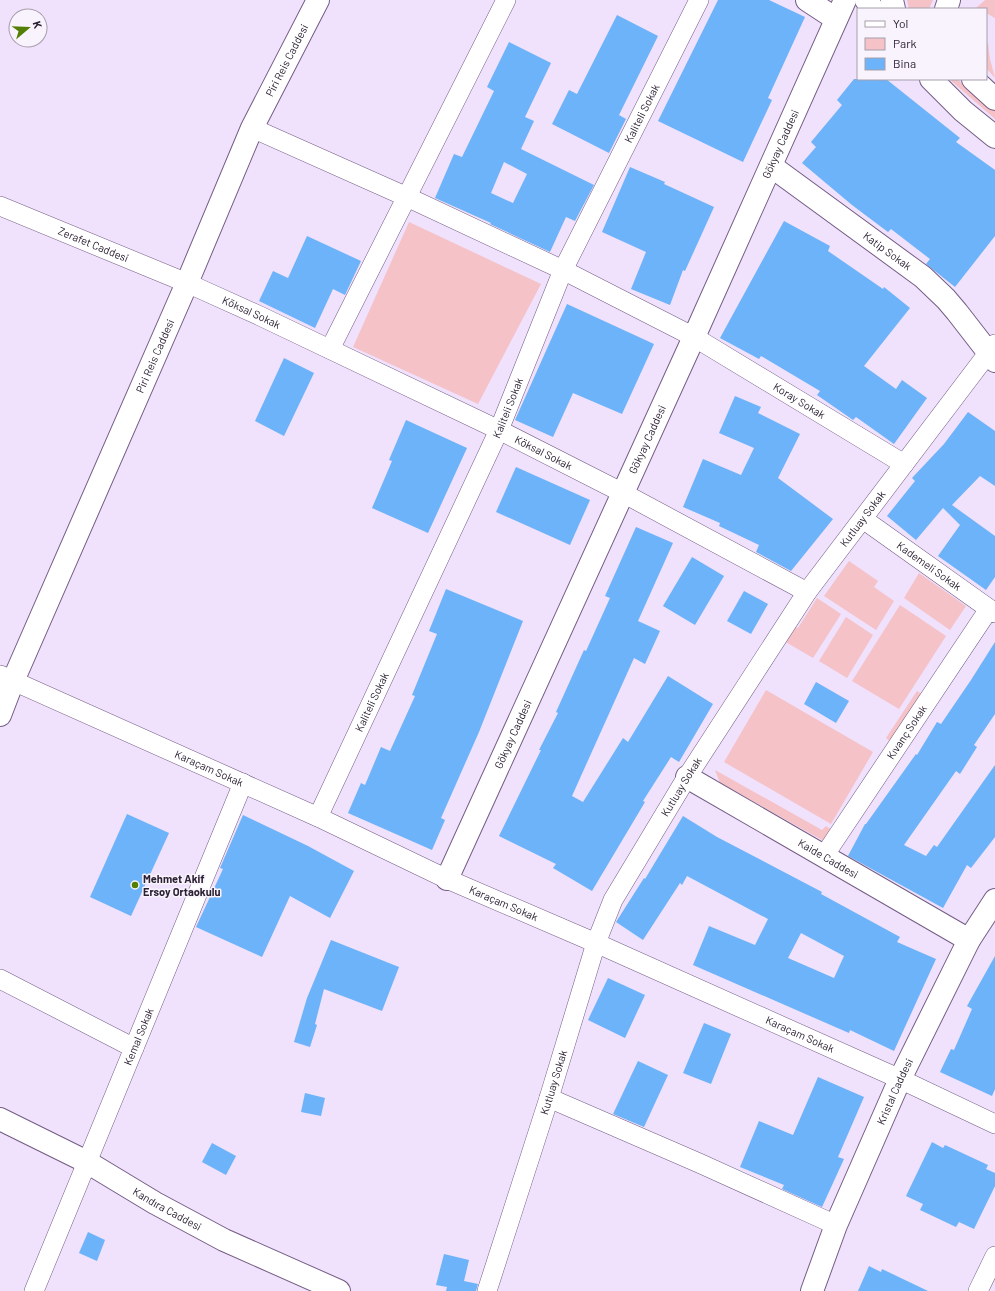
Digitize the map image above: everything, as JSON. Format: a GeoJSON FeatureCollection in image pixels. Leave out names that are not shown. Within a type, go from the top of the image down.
{"type":"FeatureCollection","features":[{"type":"Feature","properties":{"kind":"street","name":"Piri Reis Caddesi"},"geometry":{"type":"LineString","coordinates":[[0,715],[7,678],[187,284],[252,128],[318,0]]}},
{"type":"Feature","properties":{"kind":"street"},"geometry":{"type":"LineString","coordinates":[[330,349],[506,0]]}},
{"type":"Feature","properties":{"kind":"street","name":"Kaliteli Sokak"},"geometry":{"type":"LineString","coordinates":[[318,817],[499,430],[563,270],[699,0]]}},
{"type":"Feature","properties":{"kind":"street"},"geometry":{"type":"LineString","coordinates":[[807,0],[840,9]]}},
{"type":"Feature","properties":{"kind":"street","name":"Gökyay Caddesi"},"geometry":{"type":"LineString","coordinates":[[448,879],[694,337],[840,9]]}},
{"type":"Feature","properties":{"kind":"street"},"geometry":{"type":"LineString","coordinates":[[932,80],[963,111],[995,137]]}},
{"type":"Feature","properties":{"kind":"street"},"geometry":{"type":"LineString","coordinates":[[974,80],[995,99]]}},
{"type":"Feature","properties":{"kind":"street","name":"Koray Sokak"},"geometry":{"type":"LineString","coordinates":[[252,128],[407,197],[563,270],[694,337],[904,464]]}},
{"type":"Feature","properties":{"kind":"street","name":"Katip Sokak"},"geometry":{"type":"LineString","coordinates":[[771,166],[922,277],[946,299],[993,352]]}},
{"type":"Feature","properties":{"kind":"street","name":"Zerafet Caddesi"},"geometry":{"type":"LineString","coordinates":[[0,206],[187,284]]}},
{"type":"Feature","properties":{"kind":"street","name":"Köksal Sokak"},"geometry":{"type":"LineString","coordinates":[[187,284],[260,316],[499,430],[623,493],[807,592]]}},
{"type":"Feature","properties":{"kind":"street","name":"Kutluay Sokak"},"geometry":{"type":"LineString","coordinates":[[487,1291],[549,1098],[596,943],[612,900],[687,777],[807,592],[904,464],[993,352]]}},
{"type":"Feature","properties":{"kind":"street","name":"Kademeli Sokak"},"geometry":{"type":"LineString","coordinates":[[863,518],[992,611]]}},
{"type":"Feature","properties":{"kind":"street","name":"Kıvanç Sokak"},"geometry":{"type":"LineString","coordinates":[[824,856],[992,611]]}},
{"type":"Feature","properties":{"kind":"street","name":"Karaçam Sokak"},"geometry":{"type":"LineString","coordinates":[[7,678],[318,817],[448,879],[596,943],[900,1079],[995,1124]]}},
{"type":"Feature","properties":{"kind":"street","name":"Kaide Caddesi"},"geometry":{"type":"LineString","coordinates":[[687,777],[969,940]]}},
{"type":"Feature","properties":{"kind":"street","name":"Kemal Sokak"},"geometry":{"type":"LineString","coordinates":[[34,1291],[243,783]]}},
{"type":"Feature","properties":{"kind":"street","name":"Kristal Caddesi"},"geometry":{"type":"LineString","coordinates":[[812,1291],[836,1225],[900,1079],[969,940],[995,900]]}},
{"type":"Feature","properties":{"kind":"street"},"geometry":{"type":"LineString","coordinates":[[0,979],[134,1048]]}},
{"type":"Feature","properties":{"kind":"street"},"geometry":{"type":"LineString","coordinates":[[549,1098],[699,1163],[836,1225]]}},
{"type":"Feature","properties":{"kind":"street","name":"Kandıra Caddesi"},"geometry":{"type":"LineString","coordinates":[[0,1119],[87,1162],[155,1203],[224,1240],[339,1291]]}},
{"type":"Feature","properties":{"kind":"street"},"geometry":{"type":"LineString","coordinates":[[978,1291],[995,1256]]}},
{"type":"Feature","properties":{"kind":"green space"},"geometry":{"type":"Polygon","coordinates":[[[907,0],[933,0],[929,8],[909,8],[907,0]]]}},
{"type":"Feature","properties":{"kind":"green space"},"geometry":{"type":"Polygon","coordinates":[[[985,0],[995,0],[995,18],[987,14],[987,8],[976,8],[985,0]]]}},
{"type":"Feature","properties":{"kind":"green space"},"geometry":{"type":"Polygon","coordinates":[[[987,42],[988,43],[995,78],[987,69],[987,42]]]}},
{"type":"Feature","properties":{"kind":"green space"},"geometry":{"type":"Polygon","coordinates":[[[950,80],[958,80],[995,111],[995,119],[950,80]]]}},
{"type":"Feature","properties":{"kind":"green space"},"geometry":{"type":"Polygon","coordinates":[[[409,222],[541,284],[478,404],[353,347],[409,222]]]}},
{"type":"Feature","properties":{"kind":"green space"},"geometry":{"type":"Polygon","coordinates":[[[849,561],[878,581],[874,587],[894,601],[876,630],[824,596],[849,561]]]}},
{"type":"Feature","properties":{"kind":"green space"},"geometry":{"type":"Polygon","coordinates":[[[919,573],[966,606],[950,630],[904,598],[919,573]]]}},
{"type":"Feature","properties":{"kind":"green space"},"geometry":{"type":"Polygon","coordinates":[[[817,598],[841,614],[813,658],[784,641],[792,625],[798,628],[817,598]]]}},
{"type":"Feature","properties":{"kind":"green space"},"geometry":{"type":"Polygon","coordinates":[[[900,605],[946,636],[899,709],[852,681],[900,605]]]}},
{"type":"Feature","properties":{"kind":"green space"},"geometry":{"type":"Polygon","coordinates":[[[846,617],[873,635],[847,678],[819,661],[846,617]]]}},
{"type":"Feature","properties":{"kind":"green space"},"geometry":{"type":"Polygon","coordinates":[[[766,690],[873,752],[831,824],[724,762],[766,690]]]}},
{"type":"Feature","properties":{"kind":"green space"},"geometry":{"type":"Polygon","coordinates":[[[917,691],[922,694],[890,741],[886,738],[917,691]]]}},
{"type":"Feature","properties":{"kind":"green space"},"geometry":{"type":"Polygon","coordinates":[[[715,770],[822,830],[826,826],[832,830],[826,839],[822,840],[720,783],[715,770]]]}},
{"type":"Feature","properties":{"kind":"building"},"geometry":{"type":"Polygon","coordinates":[[[718,0],[769,0],[805,17],[768,98],[772,100],[743,162],[658,121],[718,0]]]}},
{"type":"Feature","properties":{"kind":"building"},"geometry":{"type":"Polygon","coordinates":[[[617,15],[658,36],[619,115],[626,119],[609,153],[552,124],[569,90],[577,94],[617,15]]]}},
{"type":"Feature","properties":{"kind":"building"},"geometry":{"type":"Polygon","coordinates":[[[509,42],[551,63],[525,117],[534,121],[521,149],[594,185],[575,221],[566,217],[550,252],[435,198],[454,154],[462,157],[494,91],[487,87],[509,42]],[[504,162],[491,193],[513,203],[527,174],[504,162]]]}},
{"type":"Feature","properties":{"kind":"building"},"geometry":{"type":"Polygon","coordinates":[[[854,79],[887,80],[960,138],[956,142],[995,170],[995,236],[955,287],[926,264],[930,259],[891,229],[888,232],[852,205],[802,163],[816,147],[811,142],[842,105],[837,100],[854,79]]]}},
{"type":"Feature","properties":{"kind":"building"},"geometry":{"type":"Polygon","coordinates":[[[630,167],[665,182],[664,184],[714,207],[685,271],[683,270],[670,305],[631,289],[646,252],[602,232],[630,167]]]}},
{"type":"Feature","properties":{"kind":"building"},"geometry":{"type":"Polygon","coordinates":[[[784,221],[830,246],[828,251],[883,289],[884,287],[910,308],[864,366],[896,389],[902,380],[927,398],[894,444],[856,417],[853,420],[817,395],[820,391],[761,356],[759,359],[720,338],[784,221]]]}},
{"type":"Feature","properties":{"kind":"building"},"geometry":{"type":"Polygon","coordinates":[[[307,236],[361,261],[345,295],[333,289],[315,328],[259,301],[273,271],[288,278],[307,236]]]}},
{"type":"Feature","properties":{"kind":"building"},"geometry":{"type":"Polygon","coordinates":[[[567,304],[654,344],[622,414],[573,393],[553,437],[515,420],[567,304]]]}},
{"type":"Feature","properties":{"kind":"building"},"geometry":{"type":"Polygon","coordinates":[[[284,358],[314,373],[284,436],[255,421],[284,358]]]}},
{"type":"Feature","properties":{"kind":"building"},"geometry":{"type":"Polygon","coordinates":[[[735,396],[761,407],[758,413],[800,434],[778,478],[833,519],[791,571],[756,552],[759,545],[719,526],[720,523],[683,507],[703,459],[741,475],[754,448],[719,433],[735,396]]]}},
{"type":"Feature","properties":{"kind":"building"},"geometry":{"type":"Polygon","coordinates":[[[968,412],[995,431],[995,486],[980,476],[952,505],[995,536],[995,577],[986,590],[938,556],[960,525],[943,508],[916,540],[887,516],[915,481],[912,478],[944,444],[968,412]]]}},
{"type":"Feature","properties":{"kind":"building"},"geometry":{"type":"Polygon","coordinates":[[[406,420],[467,448],[428,533],[372,508],[392,461],[389,460],[406,420]]]}},
{"type":"Feature","properties":{"kind":"building"},"geometry":{"type":"Polygon","coordinates":[[[516,467],[590,500],[570,545],[496,512],[516,467]]]}},
{"type":"Feature","properties":{"kind":"building"},"geometry":{"type":"Polygon","coordinates":[[[636,527],[673,543],[638,621],[660,631],[645,664],[634,658],[572,796],[583,802],[623,738],[628,742],[668,676],[713,704],[679,762],[671,757],[643,801],[645,802],[592,891],[553,868],[556,864],[499,836],[541,750],[539,750],[558,713],[556,712],[584,650],[586,651],[610,598],[605,596],[636,527]]]}},
{"type":"Feature","properties":{"kind":"building"},"geometry":{"type":"Polygon","coordinates":[[[692,557],[724,576],[695,625],[663,606],[692,557]]]}},
{"type":"Feature","properties":{"kind":"building"},"geometry":{"type":"Polygon","coordinates":[[[446,589],[523,621],[479,732],[441,818],[445,820],[432,850],[348,813],[361,783],[365,785],[381,747],[390,751],[415,696],[412,695],[437,634],[429,631],[446,589]]]}},
{"type":"Feature","properties":{"kind":"building"},"geometry":{"type":"Polygon","coordinates":[[[744,591],[768,604],[751,634],[727,621],[744,591]]]}},
{"type":"Feature","properties":{"kind":"building"},"geometry":{"type":"Polygon","coordinates":[[[995,642],[995,714],[974,745],[977,747],[960,774],[956,771],[904,845],[926,856],[934,845],[937,847],[995,765],[995,837],[971,868],[967,865],[943,908],[848,856],[865,824],[916,754],[917,755],[937,722],[941,724],[995,642]]]}},
{"type":"Feature","properties":{"kind":"building"},"geometry":{"type":"Polygon","coordinates":[[[816,682],[849,701],[836,723],[804,704],[816,682]]]}},
{"type":"Feature","properties":{"kind":"building"},"geometry":{"type":"Polygon","coordinates":[[[127,814],[169,833],[131,916],[90,897],[127,814]]]}},
{"type":"Feature","properties":{"kind":"building"},"geometry":{"type":"Polygon","coordinates":[[[243,815],[308,846],[354,871],[330,918],[290,896],[262,957],[196,927],[223,869],[220,868],[243,815]]]}},
{"type":"Feature","properties":{"kind":"building"},"geometry":{"type":"Polygon","coordinates":[[[683,816],[717,837],[822,892],[821,894],[900,937],[897,942],[936,959],[894,1051],[850,1030],[849,1033],[693,965],[709,926],[755,945],[768,919],[687,876],[682,885],[680,883],[643,940],[616,922],[644,878],[645,879],[683,816]],[[801,933],[788,958],[834,978],[844,956],[801,933]]]}},
{"type":"Feature","properties":{"kind":"building"},"geometry":{"type":"Polygon","coordinates":[[[331,940],[399,967],[382,1011],[324,989],[315,1024],[317,1025],[310,1047],[294,1042],[307,998],[331,940]]]}},
{"type":"Feature","properties":{"kind":"building"},"geometry":{"type":"Polygon","coordinates":[[[995,956],[995,1089],[992,1096],[940,1072],[951,1049],[954,1050],[972,1009],[967,1006],[995,956]]]}},
{"type":"Feature","properties":{"kind":"building"},"geometry":{"type":"Polygon","coordinates":[[[608,978],[645,995],[625,1038],[588,1020],[608,978]]]}},
{"type":"Feature","properties":{"kind":"building"},"geometry":{"type":"Polygon","coordinates":[[[704,1023],[731,1034],[711,1084],[683,1073],[704,1023]]]}},
{"type":"Feature","properties":{"kind":"building"},"geometry":{"type":"Polygon","coordinates":[[[638,1061],[668,1075],[644,1127],[613,1114],[638,1061]]]}},
{"type":"Feature","properties":{"kind":"building"},"geometry":{"type":"Polygon","coordinates":[[[818,1077],[864,1097],[838,1157],[844,1159],[822,1207],[782,1189],[784,1185],[740,1167],[759,1121],[793,1135],[818,1077]]]}},
{"type":"Feature","properties":{"kind":"building"},"geometry":{"type":"Polygon","coordinates":[[[305,1093],[325,1098],[321,1116],[301,1112],[305,1093]]]}},
{"type":"Feature","properties":{"kind":"building"},"geometry":{"type":"Polygon","coordinates":[[[932,1142],[943,1148],[945,1145],[988,1165],[986,1169],[995,1173],[995,1186],[974,1229],[959,1222],[956,1227],[920,1210],[923,1204],[906,1196],[932,1142]]]}},
{"type":"Feature","properties":{"kind":"building"},"geometry":{"type":"Polygon","coordinates":[[[212,1143],[236,1156],[226,1175],[202,1162],[212,1143]]]}},
{"type":"Feature","properties":{"kind":"building"},"geometry":{"type":"Polygon","coordinates":[[[88,1232],[105,1240],[97,1261],[79,1253],[88,1232]]]}},
{"type":"Feature","properties":{"kind":"building"},"geometry":{"type":"Polygon","coordinates":[[[444,1254],[469,1260],[464,1281],[478,1284],[476,1291],[446,1291],[447,1287],[436,1285],[444,1254]]]}},
{"type":"Feature","properties":{"kind":"building"},"geometry":{"type":"Polygon","coordinates":[[[869,1266],[881,1272],[882,1269],[928,1291],[858,1291],[869,1266]]]}},
{"type":"Feature","properties":{"kind":"place","name":"Mehmet Akif Ersoy Ortaokulu"},"geometry":{"type":"Point","coordinates":[135,885]}}]}
